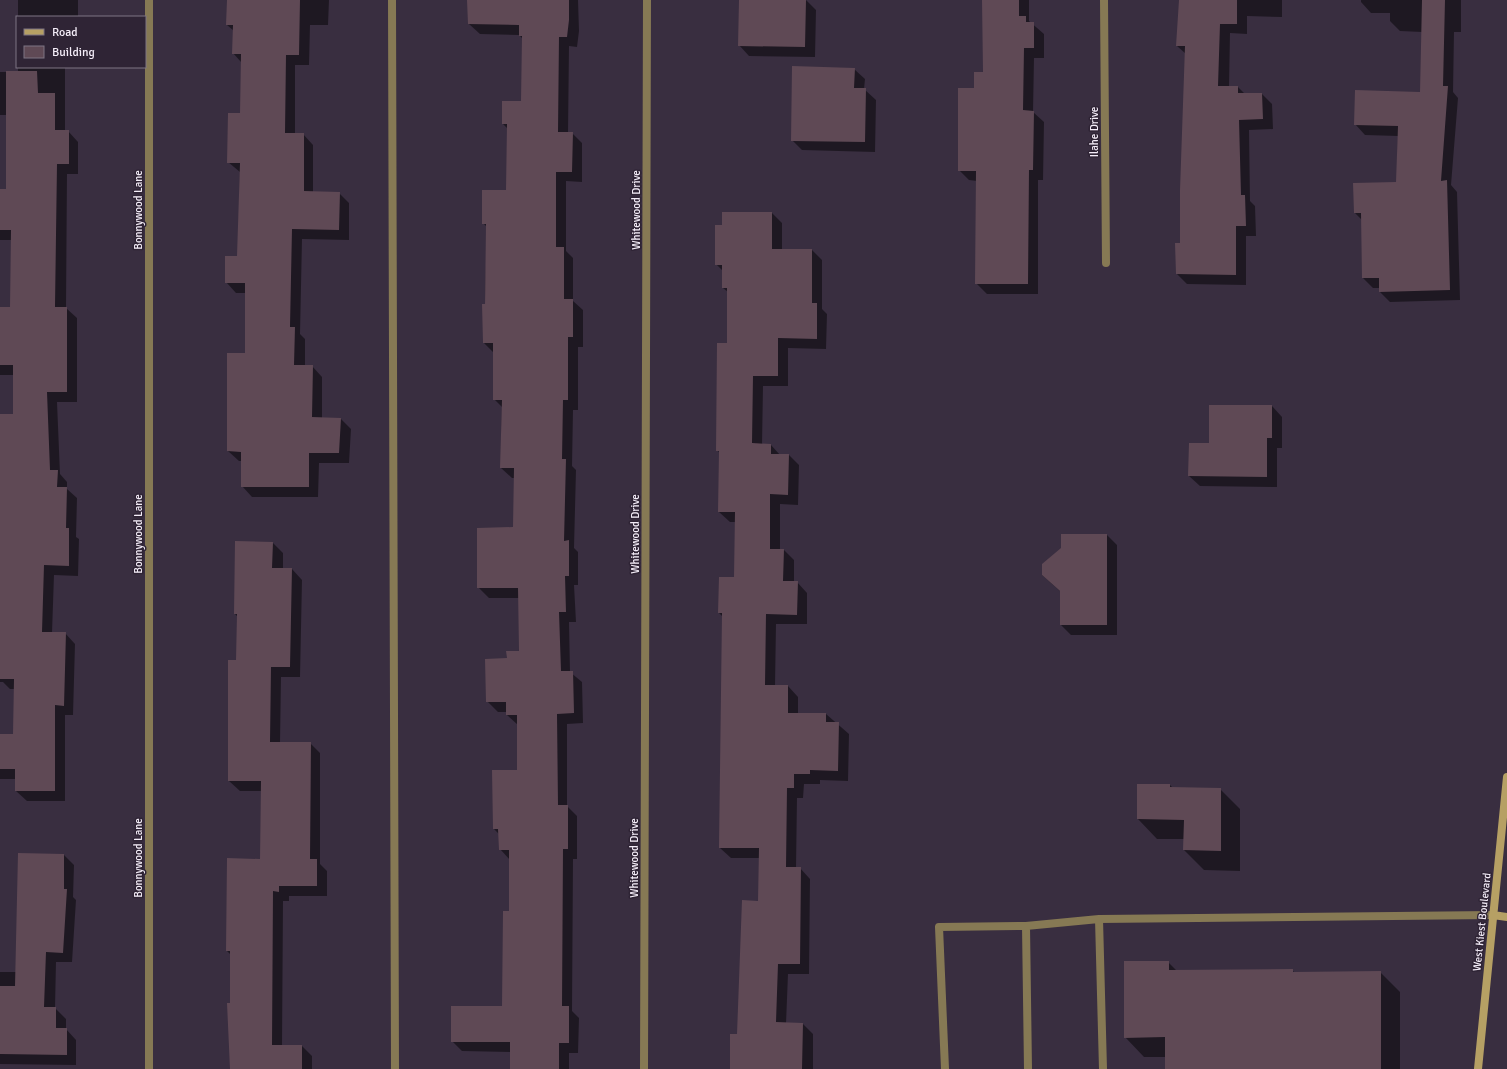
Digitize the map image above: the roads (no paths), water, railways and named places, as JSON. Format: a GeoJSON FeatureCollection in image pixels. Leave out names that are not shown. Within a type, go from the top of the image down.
{"type":"FeatureCollection","features":[{"type":"Feature","properties":{"kind":"main road","name":"West Kiest Boulevard"},"geometry":{"type":"LineString","coordinates":[[1478,1069],[1507,777]]}},
{"type":"Feature","properties":{"kind":"main road"},"geometry":{"type":"LineString","coordinates":[[1493,915],[1507,917]]}},
{"type":"Feature","properties":{"kind":"street","name":"Bonnywood Lane"},"geometry":{"type":"LineString","coordinates":[[149,0],[149,1069]]}},
{"type":"Feature","properties":{"kind":"street"},"geometry":{"type":"LineString","coordinates":[[392,0],[394,1069]]}},
{"type":"Feature","properties":{"kind":"street","name":"Whitewood Drive"},"geometry":{"type":"LineString","coordinates":[[644,1069],[647,0]]}},
{"type":"Feature","properties":{"kind":"street","name":"Ilahe Drive"},"geometry":{"type":"LineString","coordinates":[[1104,0],[1106,263]]}},
{"type":"Feature","properties":{"kind":"street"},"geometry":{"type":"LineString","coordinates":[[945,1069],[939,927],[1026,926],[1099,919],[1493,915]]}},
{"type":"Feature","properties":{"kind":"street"},"geometry":{"type":"LineString","coordinates":[[1099,919],[1103,1069]]}},
{"type":"Feature","properties":{"kind":"street"},"geometry":{"type":"LineString","coordinates":[[1026,926],[1028,1069]]}}]}
